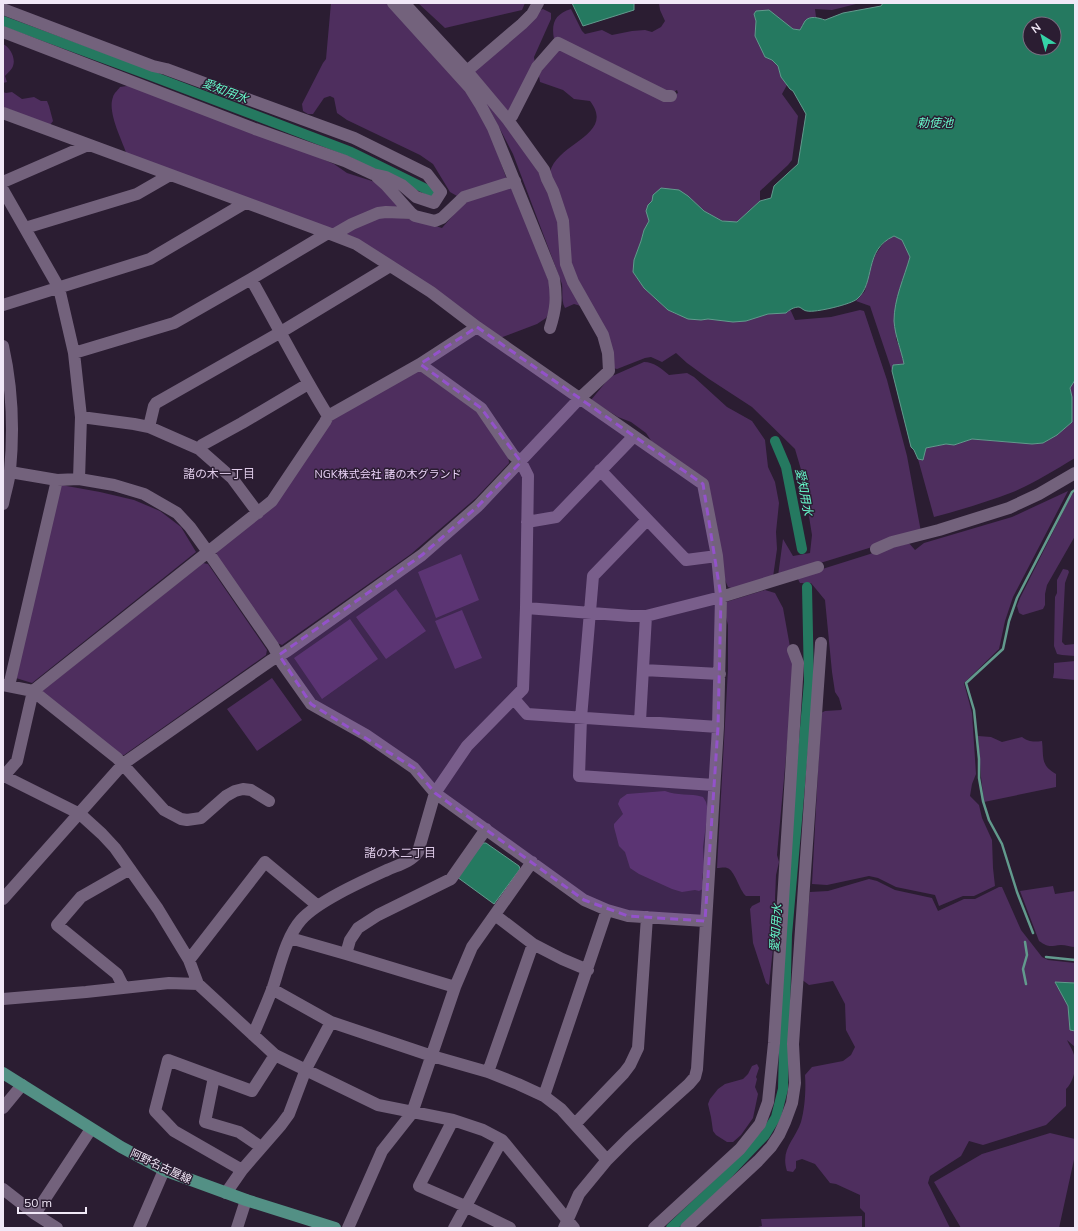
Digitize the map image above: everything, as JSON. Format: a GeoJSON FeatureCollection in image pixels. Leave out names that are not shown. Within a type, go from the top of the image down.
{"type":"FeatureCollection","features":[{"type":"Feature","properties":{"kind":"main road","name":"阿野名古屋線"},"geometry":{"type":"LineString","coordinates":[[3,1073],[91,1129],[164,1170],[246,1200],[335,1228]]}},
{"type":"Feature","properties":{"kind":"street"},"geometry":{"type":"LineString","coordinates":[[393,3],[470,88],[493,128],[554,279],[557,296],[555,311],[550,328]]}},
{"type":"Feature","properties":{"kind":"street"},"geometry":{"type":"LineString","coordinates":[[3,899],[123,764],[422,555],[478,506],[580,398],[609,371],[608,353],[603,335],[573,282],[566,264],[563,221],[544,170],[508,120],[467,71],[404,3]]}},
{"type":"Feature","properties":{"kind":"street"},"geometry":{"type":"LineString","coordinates":[[467,71],[522,24],[532,14],[538,3]]}},
{"type":"Feature","properties":{"kind":"street"},"geometry":{"type":"LineString","coordinates":[[3,9],[153,66],[166,69],[354,138],[427,174],[441,192],[434,203],[416,197],[402,185],[386,177],[373,174],[345,161],[255,129],[3,32]]}},
{"type":"Feature","properties":{"kind":"street"},"geometry":{"type":"LineString","coordinates":[[508,120],[512,116],[537,67],[558,43],[665,96],[671,96]]}},
{"type":"Feature","properties":{"kind":"street"},"geometry":{"type":"LineString","coordinates":[[6,118],[88,145],[356,244],[431,292],[477,327],[703,484],[717,556],[721,597],[718,727],[697,1069],[695,1077],[689,1084],[607,1160],[579,1194],[568,1225]]}},
{"type":"Feature","properties":{"kind":"street"},"geometry":{"type":"LineString","coordinates":[[3,182],[88,145]]}},
{"type":"Feature","properties":{"kind":"street"},"geometry":{"type":"LineString","coordinates":[[373,174],[386,185],[415,216],[435,221],[442,218],[464,197],[515,181]]}},
{"type":"Feature","properties":{"kind":"street"},"geometry":{"type":"LineString","coordinates":[[25,228],[137,194],[170,175]]}},
{"type":"Feature","properties":{"kind":"street"},"geometry":{"type":"LineString","coordinates":[[3,190],[59,288],[74,352],[81,417],[79,479]]}},
{"type":"Feature","properties":{"kind":"street"},"geometry":{"type":"LineString","coordinates":[[3,305],[150,259],[245,203]]}},
{"type":"Feature","properties":{"kind":"street"},"geometry":{"type":"LineString","coordinates":[[74,352],[174,323],[330,234],[378,213],[411,212]]}},
{"type":"Feature","properties":{"kind":"street"},"geometry":{"type":"LineString","coordinates":[[149,427],[156,403],[280,332],[390,266]]}},
{"type":"Feature","properties":{"kind":"street"},"geometry":{"type":"LineString","coordinates":[[251,279],[308,384],[328,416]]}},
{"type":"Feature","properties":{"kind":"street"},"geometry":{"type":"LineString","coordinates":[[477,327],[420,364],[328,416],[272,501],[33,691],[17,761],[3,776],[80,814],[102,834],[115,848],[158,909],[189,960],[198,984],[275,1055],[378,1105],[453,1120],[483,1130],[502,1140],[568,1225]]}},
{"type":"Feature","properties":{"kind":"street"},"geometry":{"type":"LineString","coordinates":[[3,346],[7,362],[12,419],[10,472],[3,504]]}},
{"type":"Feature","properties":{"kind":"street"},"geometry":{"type":"LineString","coordinates":[[253,1035],[272,989],[290,938],[301,920],[318,906],[379,874],[414,859],[418,852],[435,793],[467,746],[523,689],[528,476],[521,462],[513,455],[481,408],[420,364]]}},
{"type":"Feature","properties":{"kind":"street"},"geometry":{"type":"LineString","coordinates":[[198,449],[202,445],[308,384]]}},
{"type":"Feature","properties":{"kind":"street"},"geometry":{"type":"LineString","coordinates":[[81,417],[149,427],[198,449],[232,478],[258,513]]}},
{"type":"Feature","properties":{"kind":"street"},"geometry":{"type":"LineString","coordinates":[[527,522],[556,517],[634,436]]}},
{"type":"Feature","properties":{"kind":"street"},"geometry":{"type":"LineString","coordinates":[[600,470],[686,560],[717,556]]}},
{"type":"Feature","properties":{"kind":"street"},"geometry":{"type":"LineString","coordinates":[[10,472],[57,480],[79,479],[114,484],[144,494],[177,513],[190,527],[208,552],[311,704],[366,736],[414,768],[435,793],[584,900],[607,910],[628,916],[705,921]]}},
{"type":"Feature","properties":{"kind":"street"},"geometry":{"type":"LineString","coordinates":[[876,549],[892,542],[939,530],[1009,508],[1039,494],[1075,474]]}},
{"type":"Feature","properties":{"kind":"street"},"geometry":{"type":"LineString","coordinates":[[57,480],[6,685],[33,691],[117,758],[164,810],[181,819],[187,820],[201,818],[226,796],[243,789],[251,790],[269,801]]}},
{"type":"Feature","properties":{"kind":"street"},"geometry":{"type":"LineString","coordinates":[[647,520],[593,576],[581,718],[579,776],[714,785]]}},
{"type":"Feature","properties":{"kind":"street"},"geometry":{"type":"LineString","coordinates":[[526,608],[646,616],[721,597],[818,567]]}},
{"type":"Feature","properties":{"kind":"street"},"geometry":{"type":"LineString","coordinates":[[640,721],[646,616]]}},
{"type":"Feature","properties":{"kind":"street"},"geometry":{"type":"LineString","coordinates":[[686,1228],[771,1147],[779,1135],[792,1103],[795,1082],[792,1044],[821,643]]}},
{"type":"Feature","properties":{"kind":"street"},"geometry":{"type":"LineString","coordinates":[[654,1228],[740,1148],[760,1124],[768,1102],[775,1043],[786,887],[798,663],[793,650]]}},
{"type":"Feature","properties":{"kind":"street"},"geometry":{"type":"LineString","coordinates":[[643,670],[720,674]]}},
{"type":"Feature","properties":{"kind":"street"},"geometry":{"type":"LineString","coordinates":[[514,699],[527,714],[718,727]]}},
{"type":"Feature","properties":{"kind":"street"},"geometry":{"type":"LineString","coordinates":[[346,954],[350,940],[358,928],[378,915],[451,879],[486,829]]}},
{"type":"Feature","properties":{"kind":"street"},"geometry":{"type":"LineString","coordinates":[[189,960],[265,862],[318,906]]}},
{"type":"Feature","properties":{"kind":"street"},"geometry":{"type":"LineString","coordinates":[[348,1228],[382,1151],[412,1113],[455,987],[472,947],[532,862]]}},
{"type":"Feature","properties":{"kind":"street"},"geometry":{"type":"LineString","coordinates":[[124,988],[117,974],[57,925],[81,897],[130,869]]}},
{"type":"Feature","properties":{"kind":"street"},"geometry":{"type":"LineString","coordinates":[[786,887],[803,889]]}},
{"type":"Feature","properties":{"kind":"street"},"geometry":{"type":"LineString","coordinates":[[544,1096],[588,970],[607,910]]}},
{"type":"Feature","properties":{"kind":"street"},"geometry":{"type":"LineString","coordinates":[[495,915],[533,944],[588,970]]}},
{"type":"Feature","properties":{"kind":"street"},"geometry":{"type":"LineString","coordinates":[[575,1124],[624,1072],[638,1048],[647,917]]}},
{"type":"Feature","properties":{"kind":"street"},"geometry":{"type":"LineString","coordinates":[[290,938],[455,987]]}},
{"type":"Feature","properties":{"kind":"street"},"geometry":{"type":"LineString","coordinates":[[488,1072],[533,944]]}},
{"type":"Feature","properties":{"kind":"street"},"geometry":{"type":"LineString","coordinates":[[3,999],[169,983],[198,984]]}},
{"type":"Feature","properties":{"kind":"street"},"geometry":{"type":"LineString","coordinates":[[272,989],[331,1022],[432,1056],[488,1072],[544,1096],[561,1109],[607,1160]]}},
{"type":"Feature","properties":{"kind":"street"},"geometry":{"type":"LineString","coordinates":[[226,1193],[242,1170],[289,1114],[306,1069],[331,1022]]}},
{"type":"Feature","properties":{"kind":"street"},"geometry":{"type":"LineString","coordinates":[[775,1043],[792,1044]]}},
{"type":"Feature","properties":{"kind":"street"},"geometry":{"type":"LineString","coordinates":[[242,1170],[174,1131],[155,1111],[168,1060],[252,1091],[275,1055]]}},
{"type":"Feature","properties":{"kind":"street"},"geometry":{"type":"LineString","coordinates":[[214,1077],[205,1122],[239,1132],[261,1147]]}},
{"type":"Feature","properties":{"kind":"street"},"geometry":{"type":"LineString","coordinates":[[3,1108],[22,1085]]}},
{"type":"Feature","properties":{"kind":"street"},"geometry":{"type":"LineString","coordinates":[[453,1120],[418,1186],[465,1206],[510,1228]]}},
{"type":"Feature","properties":{"kind":"street"},"geometry":{"type":"LineString","coordinates":[[35,1214],[91,1129]]}},
{"type":"Feature","properties":{"kind":"street"},"geometry":{"type":"LineString","coordinates":[[454,1228],[502,1140]]}},
{"type":"Feature","properties":{"kind":"street"},"geometry":{"type":"LineString","coordinates":[[139,1228],[164,1170]]}},
{"type":"Feature","properties":{"kind":"street"},"geometry":{"type":"LineString","coordinates":[[3,1189],[56,1228]]}},
{"type":"Feature","properties":{"kind":"street"},"geometry":{"type":"LineString","coordinates":[[237,1228],[246,1200]]}},
{"type":"Feature","properties":{"kind":"highlighted area"},"geometry":{"type":"Polygon","coordinates":[[[477,327],[703,484],[721,597],[718,727],[705,921],[628,916],[584,900],[435,793],[414,768],[311,704],[279,655],[422,555],[478,506],[521,462],[481,408],[420,364],[477,327]]]}},
{"type":"Feature","properties":{"kind":"green space"},"geometry":{"type":"Polygon","coordinates":[[[331,3],[388,3],[467,92],[485,119],[507,180],[457,196],[450,192],[433,164],[420,155],[347,120],[337,113],[334,98],[330,96],[324,98],[313,114],[308,114],[303,111],[302,104],[326,59],[331,3]]]}},
{"type":"Feature","properties":{"kind":"green space"},"geometry":{"type":"Polygon","coordinates":[[[418,3],[525,3],[522,10],[445,28],[418,3]]]}},
{"type":"Feature","properties":{"kind":"green space"},"geometry":{"type":"Polygon","coordinates":[[[659,3],[860,3],[832,10],[815,9],[816,17],[808,19],[800,30],[793,29],[786,24],[754,15],[756,21],[755,36],[765,57],[772,60],[778,66],[781,77],[787,85],[782,94],[798,116],[792,160],[760,191],[760,201],[737,222],[723,221],[710,215],[688,196],[652,201],[648,205],[649,221],[644,230],[634,260],[633,272],[644,288],[668,310],[676,314],[701,320],[746,321],[790,309],[795,320],[831,317],[860,310],[864,311],[887,380],[907,456],[921,532],[778,576],[783,539],[793,556],[810,553],[812,535],[802,473],[795,449],[752,407],[709,379],[676,353],[662,362],[651,357],[617,369],[613,368],[574,273],[550,172],[555,162],[563,153],[591,130],[596,122],[596,113],[590,101],[574,99],[563,90],[540,82],[539,76],[543,67],[561,47],[671,98],[678,93],[677,90],[672,93],[554,39],[553,33],[555,20],[558,16],[571,9],[585,34],[602,30],[612,35],[645,30],[652,32],[661,27],[665,21],[660,10],[659,3]]]}},
{"type":"Feature","properties":{"kind":"green space"},"geometry":{"type":"Polygon","coordinates":[[[543,9],[551,13],[551,19],[534,57],[535,64],[509,114],[473,74],[475,67],[538,11],[543,9]]]}},
{"type":"Feature","properties":{"kind":"green space"},"geometry":{"type":"Polygon","coordinates":[[[3,44],[6,45],[12,53],[14,63],[12,68],[5,76],[7,82],[3,83],[3,44]]]}},
{"type":"Feature","properties":{"kind":"green space"},"geometry":{"type":"Polygon","coordinates":[[[134,85],[292,146],[334,164],[347,173],[375,182],[405,210],[334,231],[127,155],[113,118],[112,103],[115,93],[120,87],[134,85]]]}},
{"type":"Feature","properties":{"kind":"green space"},"geometry":{"type":"Polygon","coordinates":[[[3,92],[12,92],[22,99],[34,97],[41,101],[47,101],[53,121],[50,125],[3,107],[3,92]]]}},
{"type":"Feature","properties":{"kind":"green space"},"geometry":{"type":"Polygon","coordinates":[[[477,92],[510,126],[552,194],[581,306],[574,304],[565,308],[562,284],[513,154],[490,110],[477,92]]]}},
{"type":"Feature","properties":{"kind":"green space"},"geometry":{"type":"Polygon","coordinates":[[[510,187],[514,190],[549,282],[552,299],[550,311],[546,318],[537,324],[500,338],[339,234],[376,216],[413,219],[442,228],[462,205],[469,200],[510,187]]]}},
{"type":"Feature","properties":{"kind":"green space"},"geometry":{"type":"Polygon","coordinates":[[[894,236],[902,240],[910,257],[906,271],[896,339],[904,364],[893,365],[892,371],[870,306],[856,301],[865,291],[870,267],[876,254],[885,241],[894,236]]]}},
{"type":"Feature","properties":{"kind":"green space"},"geometry":{"type":"Polygon","coordinates":[[[644,362],[648,362],[661,368],[669,375],[687,373],[694,377],[727,407],[752,421],[765,440],[768,467],[775,482],[779,503],[776,532],[777,549],[773,577],[734,589],[728,587],[725,580],[706,482],[652,442],[646,433],[631,422],[618,417],[591,400],[610,377],[644,362]]]}},
{"type":"Feature","properties":{"kind":"green space","name":"NGK株式会社 諸の木グランド"},"geometry":{"type":"Polygon","coordinates":[[[414,371],[421,371],[481,412],[508,454],[509,463],[476,498],[411,554],[282,645],[277,643],[216,556],[217,550],[275,504],[333,418],[414,371]]]}},
{"type":"Feature","properties":{"kind":"green space"},"geometry":{"type":"Polygon","coordinates":[[[1075,380],[1075,458],[1013,492],[974,506],[934,517],[918,459],[923,460],[926,448],[946,444],[954,445],[972,439],[1032,444],[1043,443],[1057,435],[1072,422],[1072,397],[1070,388],[1075,380]]]}},
{"type":"Feature","properties":{"kind":"green space"},"geometry":{"type":"Polygon","coordinates":[[[61,485],[134,500],[160,511],[181,527],[196,552],[32,683],[16,678],[61,485]]]}},
{"type":"Feature","properties":{"kind":"green space"},"geometry":{"type":"Polygon","coordinates":[[[1068,491],[1013,597],[1005,621],[999,649],[964,683],[972,713],[976,774],[972,784],[970,796],[979,805],[982,818],[992,840],[995,886],[974,896],[963,896],[939,906],[935,895],[896,887],[878,878],[869,876],[827,885],[812,884],[821,713],[825,711],[842,709],[839,698],[835,692],[825,600],[811,583],[800,583],[797,577],[908,542],[915,550],[924,543],[1012,517],[1068,491]]]}},
{"type":"Feature","properties":{"kind":"green space"},"geometry":{"type":"Polygon","coordinates":[[[1075,492],[1075,536],[1047,585],[1045,605],[1043,609],[1023,615],[1019,613],[1017,606],[1020,598],[1072,494],[1075,492]]]}},
{"type":"Feature","properties":{"kind":"green space"},"geometry":{"type":"Polygon","coordinates":[[[461,554],[479,600],[436,618],[418,572],[461,554]]]}},
{"type":"Feature","properties":{"kind":"green space"},"geometry":{"type":"Polygon","coordinates":[[[203,563],[208,564],[267,650],[266,655],[124,755],[118,755],[43,696],[43,690],[203,563]]]}},
{"type":"Feature","properties":{"kind":"green space"},"geometry":{"type":"Polygon","coordinates":[[[1063,569],[1068,570],[1069,572],[1065,583],[1062,642],[1065,645],[1075,644],[1075,656],[1057,654],[1054,646],[1055,597],[1057,593],[1057,580],[1063,569]]]}},
{"type":"Feature","properties":{"kind":"green space"},"geometry":{"type":"Polygon","coordinates":[[[396,589],[426,631],[386,659],[356,617],[396,589]]]}},
{"type":"Feature","properties":{"kind":"green space"},"geometry":{"type":"Polygon","coordinates":[[[765,590],[775,593],[783,608],[794,669],[777,855],[779,862],[776,875],[775,899],[777,912],[769,985],[766,983],[753,943],[750,909],[752,906],[760,902],[760,896],[746,896],[730,870],[727,868],[717,868],[728,669],[728,625],[725,613],[726,602],[765,590]]]}},
{"type":"Feature","properties":{"kind":"green space"},"geometry":{"type":"Polygon","coordinates":[[[462,610],[482,658],[455,669],[435,621],[462,610]]]}},
{"type":"Feature","properties":{"kind":"green space"},"geometry":{"type":"Polygon","coordinates":[[[350,619],[378,659],[322,699],[294,658],[350,619]]]}},
{"type":"Feature","properties":{"kind":"green space"},"geometry":{"type":"Polygon","coordinates":[[[1075,661],[1075,680],[1053,678],[1054,663],[1075,661]]]}},
{"type":"Feature","properties":{"kind":"green space"},"geometry":{"type":"Polygon","coordinates":[[[272,678],[302,720],[257,751],[227,709],[272,678]]]}},
{"type":"Feature","properties":{"kind":"green space"},"geometry":{"type":"Polygon","coordinates":[[[978,736],[991,737],[1002,742],[1022,737],[1036,742],[1042,741],[1045,764],[1056,774],[1056,787],[984,802],[978,736]]]}},
{"type":"Feature","properties":{"kind":"green space"},"geometry":{"type":"Polygon","coordinates":[[[665,791],[703,797],[706,802],[708,810],[703,847],[704,867],[702,878],[704,885],[703,889],[699,891],[695,890],[682,892],[639,874],[630,868],[625,852],[619,846],[614,824],[623,814],[618,804],[620,799],[627,794],[665,791]]]}},
{"type":"Feature","properties":{"kind":"green space"},"geometry":{"type":"Polygon","coordinates":[[[869,879],[877,881],[895,890],[932,898],[938,911],[964,899],[975,899],[999,887],[1002,887],[1021,930],[1042,957],[1048,960],[1075,963],[1075,983],[1055,982],[1068,1006],[1070,1030],[1075,1031],[1075,1047],[1067,1040],[1073,1053],[1075,1064],[1073,1078],[1066,1089],[1066,1106],[1046,1125],[983,1145],[969,1141],[961,1156],[930,1176],[928,1183],[950,1228],[865,1228],[865,1213],[860,1208],[860,1195],[836,1184],[830,1183],[815,1164],[802,1159],[796,1161],[796,1168],[793,1172],[787,1171],[785,1163],[785,1157],[789,1145],[801,1122],[805,1092],[805,1075],[812,1067],[843,1061],[851,1055],[855,1047],[846,1030],[845,1004],[833,981],[809,985],[801,979],[810,892],[828,891],[869,879]]]}},
{"type":"Feature","properties":{"kind":"green space"},"geometry":{"type":"Polygon","coordinates":[[[1053,886],[1055,894],[1075,891],[1075,947],[1061,945],[1050,946],[1039,941],[1020,891],[1053,886]]]}},
{"type":"Feature","properties":{"kind":"green space"},"geometry":{"type":"Polygon","coordinates":[[[757,1064],[759,1068],[755,1087],[758,1094],[753,1118],[741,1135],[733,1142],[727,1142],[716,1135],[713,1131],[708,1104],[718,1089],[725,1084],[743,1079],[748,1074],[752,1066],[757,1064]]]}},
{"type":"Feature","properties":{"kind":"green space"},"geometry":{"type":"Polygon","coordinates":[[[1050,1133],[1075,1139],[1075,1155],[1059,1228],[961,1228],[934,1182],[982,1154],[1050,1133]]]}},
{"type":"Feature","properties":{"kind":"green space"},"geometry":{"type":"Polygon","coordinates":[[[862,1216],[862,1228],[754,1228],[762,1226],[761,1219],[862,1216]]]}},
{"type":"Feature","properties":{"kind":"water"},"geometry":{"type":"Polygon","coordinates":[[[572,3],[634,3],[634,10],[583,26],[572,3]]]}},
{"type":"Feature","properties":{"kind":"water","name":"勅使池"},"geometry":{"type":"Polygon","coordinates":[[[883,3],[1075,3],[1075,380],[1070,388],[1072,397],[1072,422],[1057,435],[1043,443],[1032,444],[972,439],[954,445],[946,444],[926,448],[923,460],[918,459],[911,447],[892,371],[893,365],[904,364],[896,332],[894,313],[897,297],[910,257],[902,240],[894,236],[884,242],[878,250],[863,292],[854,301],[841,306],[817,311],[806,311],[800,307],[797,307],[786,313],[768,314],[746,321],[733,322],[708,319],[688,319],[668,310],[644,288],[633,272],[634,260],[644,230],[649,221],[646,211],[648,205],[652,201],[653,195],[661,188],[679,190],[704,211],[722,221],[737,222],[760,201],[771,198],[774,186],[798,164],[806,114],[793,91],[781,77],[778,66],[772,60],[765,57],[755,36],[756,21],[754,14],[756,11],[769,10],[793,29],[800,30],[805,21],[809,18],[820,18],[825,20],[843,13],[881,6],[883,3]]]}},
{"type":"Feature","properties":{"kind":"water"},"geometry":{"type":"Polygon","coordinates":[[[483,843],[486,843],[519,866],[520,869],[494,904],[457,877],[483,843]]]}},
{"type":"Feature","properties":{"kind":"water"},"geometry":{"type":"Polygon","coordinates":[[[1055,982],[1075,983],[1075,1031],[1070,1030],[1068,1006],[1055,982]]]}},
{"type":"Feature","properties":{"kind":"waterway","name":"愛知用水"},"geometry":{"type":"LineString","coordinates":[[3,21],[351,152],[434,193]]}},
{"type":"Feature","properties":{"kind":"waterway","name":"愛知用水"},"geometry":{"type":"LineString","coordinates":[[775,441],[786,467],[802,549]]}},
{"type":"Feature","properties":{"kind":"waterway"},"geometry":{"type":"LineString","coordinates":[[1033,933],[1017,892],[1002,844],[989,820],[983,801],[979,778],[979,759],[974,710],[966,683],[1003,649],[1009,621],[1017,598],[1072,492],[1075,490]]}},
{"type":"Feature","properties":{"kind":"waterway","name":"愛知用水"},"geometry":{"type":"LineString","coordinates":[[671,1228],[723,1179],[765,1135],[776,1117],[783,1089],[787,935],[809,682],[807,587]]}},
{"type":"Feature","properties":{"kind":"waterway"},"geometry":{"type":"LineString","coordinates":[[1025,942],[1027,955],[1023,969],[1026,984]]}},
{"type":"Feature","properties":{"kind":"waterway"},"geometry":{"type":"LineString","coordinates":[[1046,957],[1075,960]]}},
{"type":"Feature","properties":{"kind":"district","name":"諸の木一丁目"},"geometry":{"type":"Point","coordinates":[219,474]}},
{"type":"Feature","properties":{"kind":"district","name":"諸の木二丁目"},"geometry":{"type":"Point","coordinates":[400,853]}}]}
